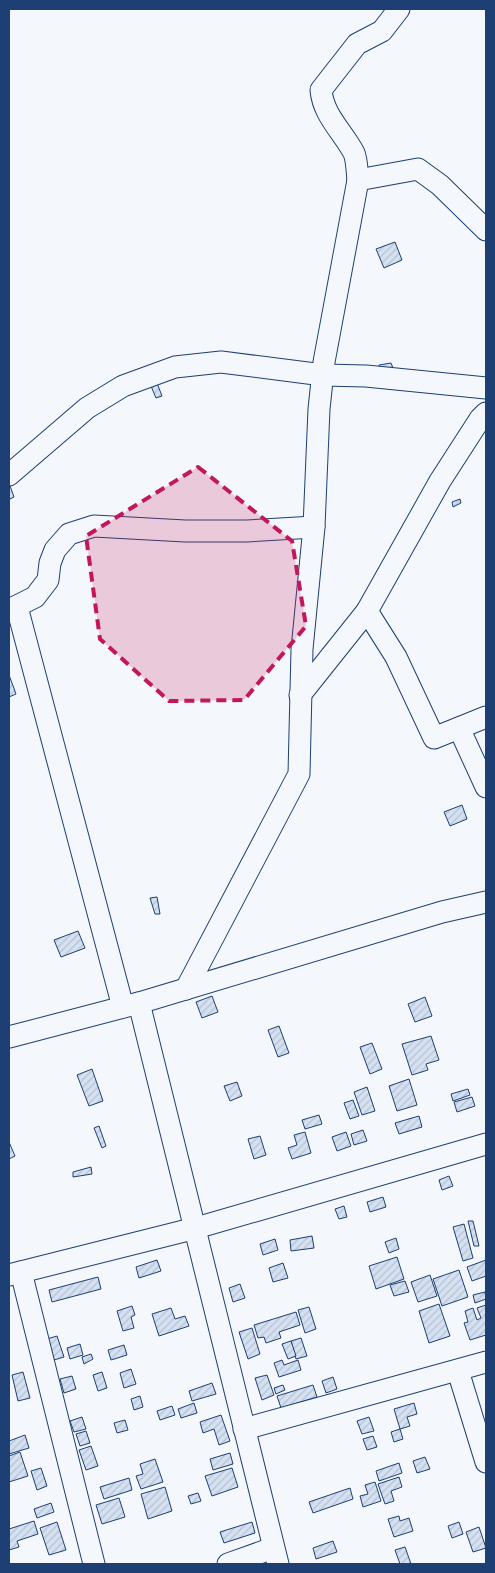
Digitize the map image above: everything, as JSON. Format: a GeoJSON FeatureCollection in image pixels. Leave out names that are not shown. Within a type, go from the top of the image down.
{"type":"FeatureCollection","features":[{"type":"Feature","properties":{"kind":"street"},"geometry":{"type":"LineString","coordinates":[[186,989],[299,774],[302,649],[314,527],[319,409],[323,375],[358,180],[355,154],[329,114],[322,100],[321,90],[324,82],[357,44],[382,31],[399,9]]}},
{"type":"Feature","properties":{"kind":"street"},"geometry":{"type":"LineString","coordinates":[[358,180],[418,169],[440,185],[486,230]]}},
{"type":"Feature","properties":{"kind":"street"},"geometry":{"type":"LineString","coordinates":[[9,475],[87,408],[123,386],[175,367],[221,362],[323,375],[366,376],[486,388]]}},
{"type":"Feature","properties":{"kind":"street"},"geometry":{"type":"LineString","coordinates":[[300,696],[367,611],[440,481],[486,412]]}},
{"type":"Feature","properties":{"kind":"street"},"geometry":{"type":"LineString","coordinates":[[228,1564],[275,1556],[196,1228],[13,608],[35,596],[48,580],[50,564],[55,550],[69,534],[94,526],[186,531],[247,531],[314,527]]}},
{"type":"Feature","properties":{"kind":"street"},"geometry":{"type":"LineString","coordinates":[[367,611],[396,657],[434,738],[486,717]]}},
{"type":"Feature","properties":{"kind":"street"},"geometry":{"type":"LineString","coordinates":[[459,728],[486,787]]}},
{"type":"Feature","properties":{"kind":"street"},"geometry":{"type":"LineString","coordinates":[[9,1038],[186,989],[442,912],[486,902]]}},
{"type":"Feature","properties":{"kind":"street"},"geometry":{"type":"LineString","coordinates":[[94,1564],[15,1273],[196,1228],[486,1144]]}},
{"type":"Feature","properties":{"kind":"street"},"geometry":{"type":"LineString","coordinates":[[244,1429],[486,1362]]}},
{"type":"Feature","properties":{"kind":"street"},"geometry":{"type":"LineString","coordinates":[[458,1371],[486,1462]]}},
{"type":"Feature","properties":{"kind":"highlighted area"},"geometry":{"type":"Polygon","coordinates":[[[198,467],[292,541],[306,626],[244,700],[169,701],[100,639],[86,536],[198,467]]]}},
{"type":"Feature","properties":{"kind":"building"},"geometry":{"type":"Polygon","coordinates":[[[395,242],[402,260],[384,268],[376,249],[395,242]]]}},
{"type":"Feature","properties":{"kind":"building"},"geometry":{"type":"Polygon","coordinates":[[[391,363],[393,368],[379,370],[379,365],[391,363]]]}},
{"type":"Feature","properties":{"kind":"building"},"geometry":{"type":"Polygon","coordinates":[[[157,383],[162,396],[156,398],[151,386],[157,383]]]}},
{"type":"Feature","properties":{"kind":"building"},"geometry":{"type":"Polygon","coordinates":[[[9,483],[14,497],[10,499],[9,497],[9,483]]]}},
{"type":"Feature","properties":{"kind":"building"},"geometry":{"type":"Polygon","coordinates":[[[460,499],[461,503],[453,507],[452,502],[460,499]]]}},
{"type":"Feature","properties":{"kind":"building"},"geometry":{"type":"Polygon","coordinates":[[[9,675],[16,694],[9,697],[9,675]]]}},
{"type":"Feature","properties":{"kind":"building"},"geometry":{"type":"Polygon","coordinates":[[[462,805],[467,819],[450,826],[444,812],[462,805]]]}},
{"type":"Feature","properties":{"kind":"building"},"geometry":{"type":"Polygon","coordinates":[[[157,897],[160,914],[155,914],[150,898],[157,897]]]}},
{"type":"Feature","properties":{"kind":"building"},"geometry":{"type":"Polygon","coordinates":[[[78,931],[85,948],[61,957],[54,940],[78,931]]]}},
{"type":"Feature","properties":{"kind":"building"},"geometry":{"type":"Polygon","coordinates":[[[212,996],[218,1012],[202,1018],[196,1002],[212,996]]]}},
{"type":"Feature","properties":{"kind":"building"},"geometry":{"type":"Polygon","coordinates":[[[425,997],[432,1016],[415,1022],[408,1004],[425,997]]]}},
{"type":"Feature","properties":{"kind":"building"},"geometry":{"type":"Polygon","coordinates":[[[279,1026],[289,1053],[278,1057],[268,1030],[279,1026]]]}},
{"type":"Feature","properties":{"kind":"building"},"geometry":{"type":"Polygon","coordinates":[[[431,1036],[439,1060],[426,1064],[428,1070],[412,1075],[402,1044],[431,1036]]]}},
{"type":"Feature","properties":{"kind":"building"},"geometry":{"type":"Polygon","coordinates":[[[372,1043],[382,1069],[370,1074],[360,1047],[372,1043]]]}},
{"type":"Feature","properties":{"kind":"building"},"geometry":{"type":"Polygon","coordinates":[[[92,1069],[103,1101],[89,1106],[77,1075],[92,1069]]]}},
{"type":"Feature","properties":{"kind":"building"},"geometry":{"type":"Polygon","coordinates":[[[409,1079],[417,1105],[397,1111],[389,1086],[409,1079]]]}},
{"type":"Feature","properties":{"kind":"building"},"geometry":{"type":"Polygon","coordinates":[[[237,1082],[242,1096],[230,1101],[224,1086],[237,1082]]]}},
{"type":"Feature","properties":{"kind":"building"},"geometry":{"type":"Polygon","coordinates":[[[367,1087],[375,1111],[362,1115],[354,1092],[367,1087]]]}},
{"type":"Feature","properties":{"kind":"building"},"geometry":{"type":"Polygon","coordinates":[[[468,1089],[470,1095],[453,1101],[451,1094],[468,1089]]]}},
{"type":"Feature","properties":{"kind":"building"},"geometry":{"type":"Polygon","coordinates":[[[472,1097],[475,1106],[457,1112],[454,1102],[472,1097]]]}},
{"type":"Feature","properties":{"kind":"building"},"geometry":{"type":"Polygon","coordinates":[[[353,1100],[359,1116],[350,1119],[344,1103],[353,1100]]]}},
{"type":"Feature","properties":{"kind":"building"},"geometry":{"type":"Polygon","coordinates":[[[319,1115],[322,1124],[305,1129],[302,1120],[319,1115]]]}},
{"type":"Feature","properties":{"kind":"building"},"geometry":{"type":"Polygon","coordinates":[[[419,1116],[422,1127],[399,1134],[395,1123],[419,1116]]]}},
{"type":"Feature","properties":{"kind":"building"},"geometry":{"type":"Polygon","coordinates":[[[99,1126],[106,1146],[102,1148],[94,1128],[99,1126]]]}},
{"type":"Feature","properties":{"kind":"building"},"geometry":{"type":"Polygon","coordinates":[[[363,1130],[367,1141],[354,1145],[351,1134],[363,1130]]]}},
{"type":"Feature","properties":{"kind":"building"},"geometry":{"type":"Polygon","coordinates":[[[305,1132],[311,1153],[292,1159],[288,1148],[297,1145],[294,1135],[305,1132]]]}},
{"type":"Feature","properties":{"kind":"building"},"geometry":{"type":"Polygon","coordinates":[[[346,1132],[351,1146],[337,1151],[332,1137],[346,1132]]]}},
{"type":"Feature","properties":{"kind":"building"},"geometry":{"type":"Polygon","coordinates":[[[260,1136],[266,1155],[254,1159],[248,1139],[260,1136]]]}},
{"type":"Feature","properties":{"kind":"building"},"geometry":{"type":"Polygon","coordinates":[[[9,1142],[15,1156],[9,1159],[9,1142]]]}},
{"type":"Feature","properties":{"kind":"building"},"geometry":{"type":"Polygon","coordinates":[[[91,1167],[92,1174],[73,1177],[73,1172],[91,1167]]]}},
{"type":"Feature","properties":{"kind":"building"},"geometry":{"type":"Polygon","coordinates":[[[449,1176],[453,1186],[442,1190],[439,1180],[449,1176]]]}},
{"type":"Feature","properties":{"kind":"building"},"geometry":{"type":"Polygon","coordinates":[[[383,1197],[386,1207],[370,1212],[367,1202],[383,1197]]]}},
{"type":"Feature","properties":{"kind":"building"},"geometry":{"type":"Polygon","coordinates":[[[344,1206],[347,1217],[339,1219],[335,1209],[344,1206]]]}},
{"type":"Feature","properties":{"kind":"building"},"geometry":{"type":"Polygon","coordinates":[[[468,1221],[473,1221],[479,1246],[474,1246],[468,1221]]]}},
{"type":"Feature","properties":{"kind":"building"},"geometry":{"type":"Polygon","coordinates":[[[464,1224],[473,1258],[463,1261],[453,1227],[464,1224]]]}},
{"type":"Feature","properties":{"kind":"building"},"geometry":{"type":"Polygon","coordinates":[[[312,1236],[314,1248],[291,1251],[290,1240],[312,1236]]]}},
{"type":"Feature","properties":{"kind":"building"},"geometry":{"type":"Polygon","coordinates":[[[396,1238],[399,1249],[389,1253],[385,1242],[396,1238]]]}},
{"type":"Feature","properties":{"kind":"building"},"geometry":{"type":"Polygon","coordinates":[[[275,1239],[278,1250],[263,1255],[260,1244],[275,1239]]]}},
{"type":"Feature","properties":{"kind":"building"},"geometry":{"type":"Polygon","coordinates":[[[397,1257],[404,1279],[376,1289],[369,1266],[397,1257]]]}},
{"type":"Feature","properties":{"kind":"building"},"geometry":{"type":"Polygon","coordinates":[[[157,1260],[161,1271],[139,1278],[136,1267],[157,1260]]]}},
{"type":"Feature","properties":{"kind":"building"},"geometry":{"type":"Polygon","coordinates":[[[486,1260],[486,1276],[472,1281],[467,1267],[486,1260]]]}},
{"type":"Feature","properties":{"kind":"building"},"geometry":{"type":"Polygon","coordinates":[[[283,1263],[288,1278],[273,1282],[269,1268],[283,1263]]]}},
{"type":"Feature","properties":{"kind":"building"},"geometry":{"type":"Polygon","coordinates":[[[459,1270],[468,1297],[442,1306],[433,1279],[459,1270]]]}},
{"type":"Feature","properties":{"kind":"building"},"geometry":{"type":"Polygon","coordinates":[[[430,1275],[437,1296],[418,1302],[411,1282],[430,1275]]]}},
{"type":"Feature","properties":{"kind":"building"},"geometry":{"type":"Polygon","coordinates":[[[98,1277],[101,1289],[52,1302],[49,1290],[98,1277]]]}},
{"type":"Feature","properties":{"kind":"building"},"geometry":{"type":"Polygon","coordinates":[[[405,1281],[409,1292],[394,1296],[390,1285],[405,1281]]]}},
{"type":"Feature","properties":{"kind":"building"},"geometry":{"type":"Polygon","coordinates":[[[240,1284],[245,1298],[233,1302],[229,1288],[240,1284]]]}},
{"type":"Feature","properties":{"kind":"building"},"geometry":{"type":"Polygon","coordinates":[[[485,1292],[486,1299],[475,1303],[473,1295],[485,1292]]]}},
{"type":"Feature","properties":{"kind":"building"},"geometry":{"type":"Polygon","coordinates":[[[439,1304],[450,1336],[429,1343],[419,1311],[439,1304]]]}},
{"type":"Feature","properties":{"kind":"building"},"geometry":{"type":"Polygon","coordinates":[[[486,1305],[486,1335],[470,1340],[464,1323],[468,1322],[465,1311],[473,1308],[477,1320],[481,1318],[477,1308],[486,1305]]]}},
{"type":"Feature","properties":{"kind":"building"},"geometry":{"type":"Polygon","coordinates":[[[132,1306],[135,1315],[131,1317],[134,1328],[123,1331],[117,1311],[132,1306]]]}},
{"type":"Feature","properties":{"kind":"building"},"geometry":{"type":"Polygon","coordinates":[[[309,1307],[316,1329],[305,1333],[298,1310],[309,1307]]]}},
{"type":"Feature","properties":{"kind":"building"},"geometry":{"type":"Polygon","coordinates":[[[171,1308],[175,1319],[185,1316],[189,1326],[159,1336],[152,1314],[171,1308]]]}},
{"type":"Feature","properties":{"kind":"building"},"geometry":{"type":"Polygon","coordinates":[[[296,1312],[300,1325],[279,1332],[281,1338],[266,1343],[264,1337],[258,1338],[254,1325],[296,1312]]]}},
{"type":"Feature","properties":{"kind":"building"},"geometry":{"type":"Polygon","coordinates":[[[252,1328],[260,1354],[248,1359],[239,1332],[252,1328]]]}},
{"type":"Feature","properties":{"kind":"building"},"geometry":{"type":"Polygon","coordinates":[[[57,1336],[64,1357],[54,1360],[47,1339],[57,1336]]]}},
{"type":"Feature","properties":{"kind":"building"},"geometry":{"type":"Polygon","coordinates":[[[301,1338],[307,1356],[296,1359],[291,1341],[301,1338]]]}},
{"type":"Feature","properties":{"kind":"building"},"geometry":{"type":"Polygon","coordinates":[[[291,1341],[296,1356],[288,1359],[282,1344],[291,1341]]]}},
{"type":"Feature","properties":{"kind":"building"},"geometry":{"type":"Polygon","coordinates":[[[80,1344],[83,1355],[70,1359],[67,1348],[80,1344]]]}},
{"type":"Feature","properties":{"kind":"building"},"geometry":{"type":"Polygon","coordinates":[[[124,1345],[127,1355],[111,1360],[108,1350],[124,1345]]]}},
{"type":"Feature","properties":{"kind":"building"},"geometry":{"type":"Polygon","coordinates":[[[91,1354],[93,1359],[84,1364],[82,1357],[91,1354]]]}},
{"type":"Feature","properties":{"kind":"building"},"geometry":{"type":"Polygon","coordinates":[[[282,1360],[284,1365],[298,1360],[301,1370],[279,1377],[274,1363],[282,1360]]]}},
{"type":"Feature","properties":{"kind":"building"},"geometry":{"type":"Polygon","coordinates":[[[131,1369],[136,1384],[124,1388],[120,1373],[131,1369]]]}},
{"type":"Feature","properties":{"kind":"building"},"geometry":{"type":"Polygon","coordinates":[[[23,1372],[30,1398],[18,1401],[12,1375],[23,1372]]]}},
{"type":"Feature","properties":{"kind":"building"},"geometry":{"type":"Polygon","coordinates":[[[102,1372],[107,1388],[98,1391],[93,1375],[102,1372]]]}},
{"type":"Feature","properties":{"kind":"building"},"geometry":{"type":"Polygon","coordinates":[[[267,1375],[274,1395],[262,1400],[255,1378],[267,1375]]]}},
{"type":"Feature","properties":{"kind":"building"},"geometry":{"type":"Polygon","coordinates":[[[72,1376],[76,1389],[64,1393],[60,1379],[72,1376]]]}},
{"type":"Feature","properties":{"kind":"building"},"geometry":{"type":"Polygon","coordinates":[[[333,1377],[337,1389],[326,1393],[322,1381],[333,1377]]]}},
{"type":"Feature","properties":{"kind":"building"},"geometry":{"type":"Polygon","coordinates":[[[212,1383],[216,1394],[192,1401],[189,1391],[212,1383]]]}},
{"type":"Feature","properties":{"kind":"building"},"geometry":{"type":"Polygon","coordinates":[[[283,1385],[285,1390],[276,1394],[274,1388],[283,1385]]]}},
{"type":"Feature","properties":{"kind":"building"},"geometry":{"type":"Polygon","coordinates":[[[313,1385],[317,1397],[281,1408],[277,1396],[313,1385]]]}},
{"type":"Feature","properties":{"kind":"building"},"geometry":{"type":"Polygon","coordinates":[[[140,1396],[143,1407],[134,1410],[131,1399],[140,1396]]]}},
{"type":"Feature","properties":{"kind":"building"},"geometry":{"type":"Polygon","coordinates":[[[194,1403],[197,1413],[181,1418],[178,1409],[194,1403]]]}},
{"type":"Feature","properties":{"kind":"building"},"geometry":{"type":"Polygon","coordinates":[[[414,1403],[417,1414],[407,1417],[410,1426],[400,1429],[394,1409],[414,1403]]]}},
{"type":"Feature","properties":{"kind":"building"},"geometry":{"type":"Polygon","coordinates":[[[172,1406],[175,1415],[160,1420],[157,1411],[172,1406]]]}},
{"type":"Feature","properties":{"kind":"building"},"geometry":{"type":"Polygon","coordinates":[[[221,1415],[230,1441],[219,1445],[214,1429],[203,1433],[200,1422],[221,1415]]]}},
{"type":"Feature","properties":{"kind":"building"},"geometry":{"type":"Polygon","coordinates":[[[82,1417],[86,1429],[74,1432],[70,1421],[82,1417]]]}},
{"type":"Feature","properties":{"kind":"building"},"geometry":{"type":"Polygon","coordinates":[[[369,1417],[374,1431],[362,1434],[357,1421],[369,1417]]]}},
{"type":"Feature","properties":{"kind":"building"},"geometry":{"type":"Polygon","coordinates":[[[125,1420],[128,1430],[117,1433],[114,1423],[125,1420]]]}},
{"type":"Feature","properties":{"kind":"building"},"geometry":{"type":"Polygon","coordinates":[[[400,1429],[403,1439],[394,1442],[391,1432],[400,1429]]]}},
{"type":"Feature","properties":{"kind":"building"},"geometry":{"type":"Polygon","coordinates":[[[86,1431],[90,1443],[80,1446],[76,1434],[86,1431]]]}},
{"type":"Feature","properties":{"kind":"building"},"geometry":{"type":"Polygon","coordinates":[[[25,1435],[29,1448],[9,1454],[9,1441],[25,1435]]]}},
{"type":"Feature","properties":{"kind":"building"},"geometry":{"type":"Polygon","coordinates":[[[373,1436],[377,1447],[367,1450],[363,1439],[373,1436]]]}},
{"type":"Feature","properties":{"kind":"building"},"geometry":{"type":"Polygon","coordinates":[[[91,1446],[98,1466],[86,1470],[79,1450],[91,1446]]]}},
{"type":"Feature","properties":{"kind":"building"},"geometry":{"type":"Polygon","coordinates":[[[20,1452],[28,1476],[9,1482],[9,1456],[20,1452]]]}},
{"type":"Feature","properties":{"kind":"building"},"geometry":{"type":"Polygon","coordinates":[[[230,1453],[233,1464],[213,1470],[210,1459],[230,1453]]]}},
{"type":"Feature","properties":{"kind":"building"},"geometry":{"type":"Polygon","coordinates":[[[425,1457],[430,1469],[417,1473],[413,1461],[425,1457]]]}},
{"type":"Feature","properties":{"kind":"building"},"geometry":{"type":"Polygon","coordinates":[[[155,1459],[163,1482],[141,1489],[136,1476],[143,1474],[140,1464],[155,1459]]]}},
{"type":"Feature","properties":{"kind":"building"},"geometry":{"type":"Polygon","coordinates":[[[399,1463],[402,1473],[379,1481],[376,1471],[399,1463]]]}},
{"type":"Feature","properties":{"kind":"building"},"geometry":{"type":"Polygon","coordinates":[[[41,1468],[47,1486],[37,1490],[31,1471],[41,1468]]]}},
{"type":"Feature","properties":{"kind":"building"},"geometry":{"type":"Polygon","coordinates":[[[232,1468],[238,1487],[212,1496],[205,1476],[232,1468]]]}},
{"type":"Feature","properties":{"kind":"building"},"geometry":{"type":"Polygon","coordinates":[[[399,1477],[402,1487],[391,1491],[394,1501],[385,1504],[378,1484],[399,1477]]]}},
{"type":"Feature","properties":{"kind":"building"},"geometry":{"type":"Polygon","coordinates":[[[129,1478],[132,1490],[104,1499],[100,1487],[129,1478]]]}},
{"type":"Feature","properties":{"kind":"building"},"geometry":{"type":"Polygon","coordinates":[[[375,1482],[381,1501],[363,1507],[360,1496],[368,1494],[365,1485],[375,1482]]]}},
{"type":"Feature","properties":{"kind":"building"},"geometry":{"type":"Polygon","coordinates":[[[165,1487],[172,1511],[148,1519],[141,1494],[165,1487]]]}},
{"type":"Feature","properties":{"kind":"building"},"geometry":{"type":"Polygon","coordinates":[[[350,1488],[353,1499],[313,1513],[309,1502],[350,1488]]]}},
{"type":"Feature","properties":{"kind":"building"},"geometry":{"type":"Polygon","coordinates":[[[198,1493],[201,1501],[191,1504],[188,1496],[198,1493]]]}},
{"type":"Feature","properties":{"kind":"building"},"geometry":{"type":"Polygon","coordinates":[[[119,1498],[125,1517],[102,1524],[96,1505],[119,1498]]]}},
{"type":"Feature","properties":{"kind":"building"},"geometry":{"type":"Polygon","coordinates":[[[51,1503],[54,1512],[37,1518],[34,1509],[51,1503]]]}},
{"type":"Feature","properties":{"kind":"building"},"geometry":{"type":"Polygon","coordinates":[[[399,1516],[400,1521],[409,1518],[413,1531],[394,1537],[388,1519],[399,1516]]]}},
{"type":"Feature","properties":{"kind":"building"},"geometry":{"type":"Polygon","coordinates":[[[34,1521],[38,1534],[17,1541],[19,1547],[9,1550],[9,1529],[34,1521]]]}},
{"type":"Feature","properties":{"kind":"building"},"geometry":{"type":"Polygon","coordinates":[[[57,1522],[66,1550],[49,1555],[40,1528],[57,1522]]]}},
{"type":"Feature","properties":{"kind":"building"},"geometry":{"type":"Polygon","coordinates":[[[252,1522],[255,1533],[224,1543],[220,1532],[252,1522]]]}},
{"type":"Feature","properties":{"kind":"building"},"geometry":{"type":"Polygon","coordinates":[[[459,1522],[463,1534],[452,1538],[448,1526],[459,1522]]]}},
{"type":"Feature","properties":{"kind":"building"},"geometry":{"type":"Polygon","coordinates":[[[479,1527],[486,1548],[473,1552],[466,1532],[479,1527]]]}},
{"type":"Feature","properties":{"kind":"building"},"geometry":{"type":"Polygon","coordinates":[[[333,1541],[337,1552],[316,1559],[313,1548],[333,1541]]]}},
{"type":"Feature","properties":{"kind":"building"},"geometry":{"type":"Polygon","coordinates":[[[405,1547],[411,1564],[400,1564],[395,1550],[405,1547]]]}}]}
